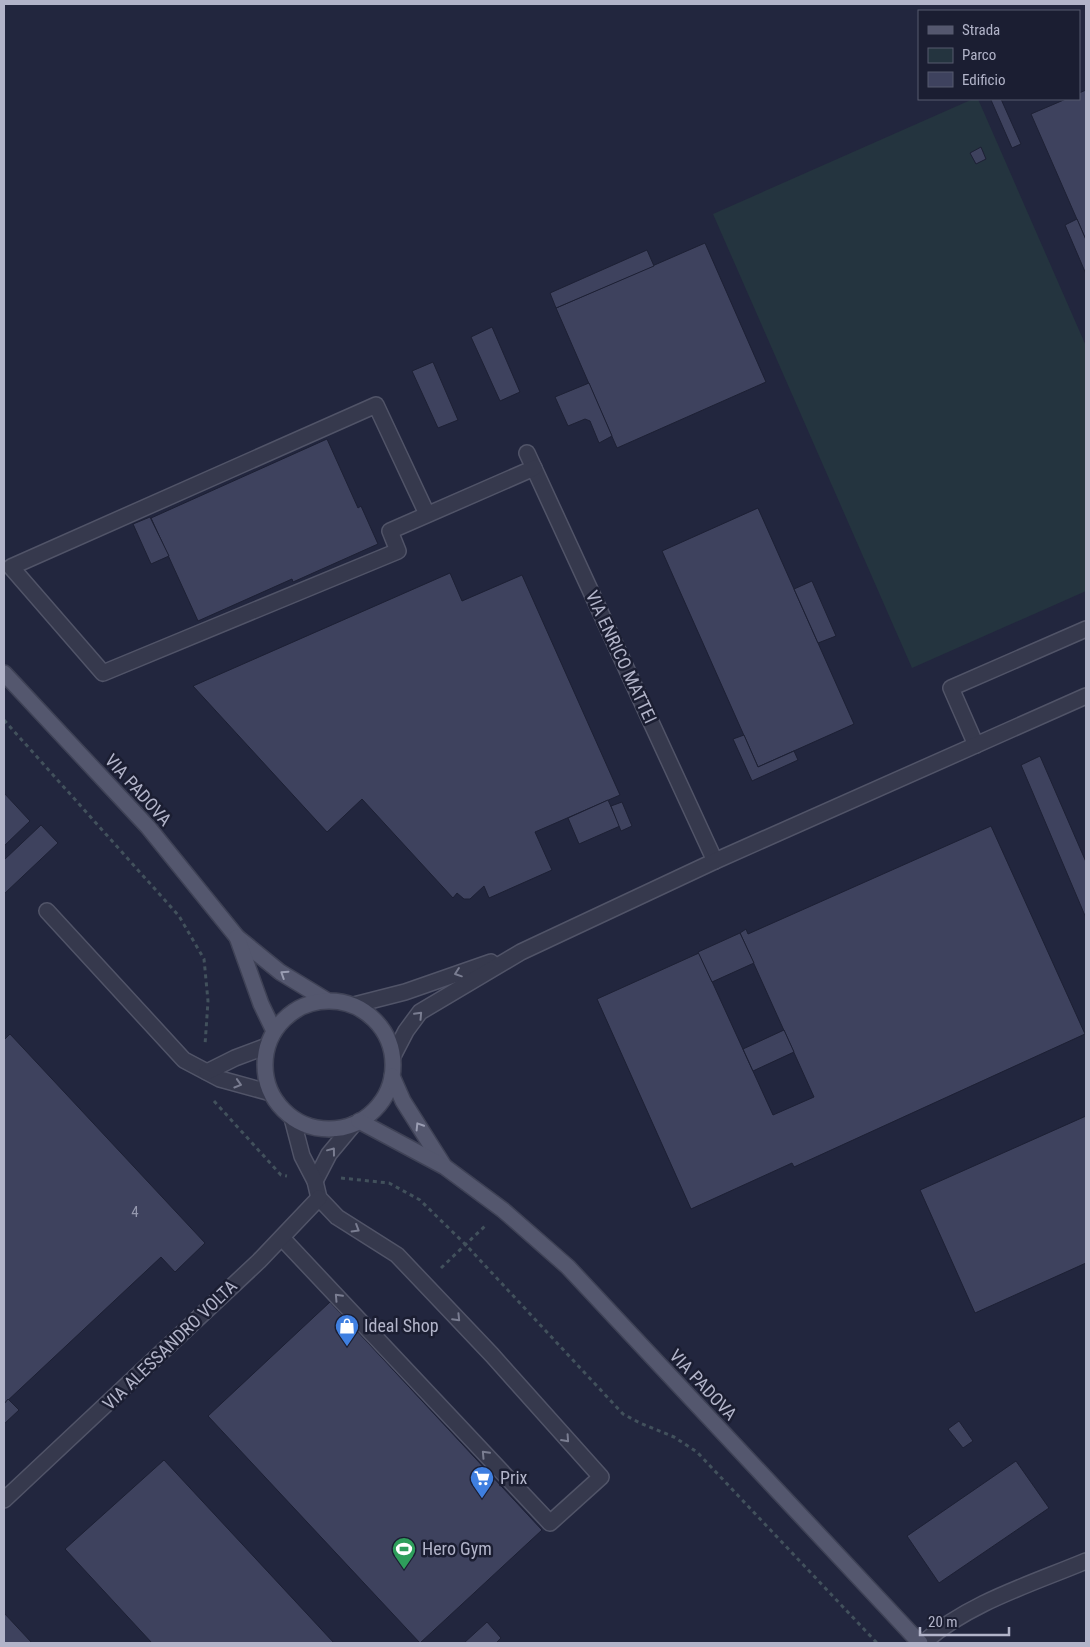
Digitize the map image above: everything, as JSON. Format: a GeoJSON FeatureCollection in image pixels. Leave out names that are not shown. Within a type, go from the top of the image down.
{"type":"FeatureCollection","features":[{"type":"Feature","properties":{"kind":"main road","name":"VIA PADOVA"},"geometry":{"type":"LineString","coordinates":[[4,673],[148,827],[237,937],[280,972],[326,1000]]}},
{"type":"Feature","properties":{"kind":"main road","name":"VIA PADOVA"},"geometry":{"type":"LineString","coordinates":[[237,937],[261,1004],[274,1030]]}},
{"type":"Feature","properties":{"kind":"main road"},"geometry":{"type":"LineString","coordinates":[[326,1000],[354,1005],[377,1022],[388,1038],[393,1056],[392,1076],[386,1094],[379,1105],[356,1122],[338,1129],[322,1129],[306,1125],[292,1118],[280,1107],[271,1093],[266,1078],[264,1061],[267,1046],[274,1030],[288,1015],[306,1004],[326,1000]]}},
{"type":"Feature","properties":{"kind":"main road","name":"VIA PADOVA"},"geometry":{"type":"LineString","coordinates":[[392,1076],[403,1101],[445,1167]]}},
{"type":"Feature","properties":{"kind":"main road","name":"VIA PADOVA"},"geometry":{"type":"LineString","coordinates":[[356,1122],[445,1167],[503,1210],[568,1267],[921,1643]]}},
{"type":"Feature","properties":{"kind":"street"},"geometry":{"type":"LineString","coordinates":[[427,514],[376,405],[11,567],[102,673],[398,551],[390,531],[534,468]]}},
{"type":"Feature","properties":{"kind":"street","name":"VIA ENRICO MATTEI"},"geometry":{"type":"LineString","coordinates":[[527,453],[715,861]]}},
{"type":"Feature","properties":{"kind":"street"},"geometry":{"type":"LineString","coordinates":[[976,745],[951,688],[1086,629]]}},
{"type":"Feature","properties":{"kind":"street"},"geometry":{"type":"LineString","coordinates":[[393,1056],[406,1031],[420,1012],[521,952],[715,861],[1086,696]]}},
{"type":"Feature","properties":{"kind":"street"},"geometry":{"type":"LineString","coordinates":[[48,911],[184,1060],[228,1081],[271,1093]]}},
{"type":"Feature","properties":{"kind":"street"},"geometry":{"type":"LineString","coordinates":[[354,1005],[404,992],[521,952]]}},
{"type":"Feature","properties":{"kind":"street"},"geometry":{"type":"LineString","coordinates":[[207,1072],[235,1058],[267,1046]]}},
{"type":"Feature","properties":{"kind":"street"},"geometry":{"type":"LineString","coordinates":[[282,1238],[550,1523],[601,1476],[492,1355],[398,1255],[337,1218],[319,1198],[315,1181],[302,1156],[292,1118]]}},
{"type":"Feature","properties":{"kind":"street"},"geometry":{"type":"LineString","coordinates":[[315,1181],[329,1154],[356,1122]]}},
{"type":"Feature","properties":{"kind":"street","name":"VIA ALESSANDRO VOLTA"},"geometry":{"type":"LineString","coordinates":[[4,1500],[282,1238],[304,1212],[319,1198]]}},
{"type":"Feature","properties":{"kind":"street"},"geometry":{"type":"LineString","coordinates":[[921,1643],[939,1629],[997,1598],[1086,1561]]}},
{"type":"Feature","properties":{"kind":"path"},"geometry":{"type":"LineString","coordinates":[[4,720],[179,916],[204,959],[208,1001],[205,1050]]}},
{"type":"Feature","properties":{"kind":"path"},"geometry":{"type":"LineString","coordinates":[[213,1100],[281,1175]]}},
{"type":"Feature","properties":{"kind":"path"},"geometry":{"type":"LineString","coordinates":[[339,1178],[389,1183],[420,1200],[466,1245],[624,1414],[640,1424],[674,1437],[696,1452],[877,1643]]}},
{"type":"Feature","properties":{"kind":"path"},"geometry":{"type":"LineString","coordinates":[[438,1271],[486,1225]]}},
{"type":"Feature","properties":{"kind":"green space"},"geometry":{"type":"Polygon","coordinates":[[[971,100],[978,100],[1086,346],[1086,591],[912,668],[713,214],[971,100]]]}},
{"type":"Feature","properties":{"kind":"building"},"geometry":{"type":"Polygon","coordinates":[[[1086,90],[1086,240],[1031,114],[1064,100],[1080,100],[1080,93],[1086,90]]]}},
{"type":"Feature","properties":{"kind":"building"},"geometry":{"type":"Polygon","coordinates":[[[991,100],[1001,100],[1021,144],[1012,148],[991,100]]]}},
{"type":"Feature","properties":{"kind":"building"},"geometry":{"type":"Polygon","coordinates":[[[981,147],[986,159],[976,164],[970,153],[981,147]]]}},
{"type":"Feature","properties":{"kind":"building"},"geometry":{"type":"Polygon","coordinates":[[[1077,219],[1086,240],[1086,274],[1065,225],[1077,219]]]}},
{"type":"Feature","properties":{"kind":"building"},"geometry":{"type":"Polygon","coordinates":[[[705,243],[766,382],[617,448],[556,308],[705,243]]]}},
{"type":"Feature","properties":{"kind":"building"},"geometry":{"type":"Polygon","coordinates":[[[647,250],[654,266],[556,308],[550,293],[647,250]]]}},
{"type":"Feature","properties":{"kind":"building"},"geometry":{"type":"Polygon","coordinates":[[[492,327],[520,392],[500,401],[471,337],[492,327]]]}},
{"type":"Feature","properties":{"kind":"building"},"geometry":{"type":"Polygon","coordinates":[[[433,362],[458,420],[438,428],[412,371],[433,362]]]}},
{"type":"Feature","properties":{"kind":"building"},"geometry":{"type":"Polygon","coordinates":[[[589,383],[612,436],[599,443],[590,421],[585,419],[568,426],[555,397],[589,383]]]}},
{"type":"Feature","properties":{"kind":"building"},"geometry":{"type":"Polygon","coordinates":[[[327,439],[358,508],[361,506],[378,544],[293,582],[292,579],[198,621],[151,518],[327,439]]]}},
{"type":"Feature","properties":{"kind":"building"},"geometry":{"type":"Polygon","coordinates":[[[758,508],[854,724],[758,767],[662,551],[758,508]]]}},
{"type":"Feature","properties":{"kind":"building"},"geometry":{"type":"Polygon","coordinates":[[[150,517],[169,556],[151,564],[133,524],[150,517]]]}},
{"type":"Feature","properties":{"kind":"building"},"geometry":{"type":"Polygon","coordinates":[[[450,573],[462,601],[522,575],[620,795],[535,832],[552,870],[489,898],[484,886],[470,899],[464,899],[457,893],[453,898],[362,799],[327,832],[193,686],[450,573]]]}},
{"type":"Feature","properties":{"kind":"building"},"geometry":{"type":"Polygon","coordinates":[[[812,581],[836,636],[818,643],[794,589],[812,581]]]}},
{"type":"Feature","properties":{"kind":"building"},"geometry":{"type":"Polygon","coordinates":[[[744,735],[758,767],[794,751],[798,760],[752,781],[733,739],[744,735]]]}},
{"type":"Feature","properties":{"kind":"building"},"geometry":{"type":"Polygon","coordinates":[[[1040,756],[1086,862],[1086,918],[1021,765],[1040,756]]]}},
{"type":"Feature","properties":{"kind":"building"},"geometry":{"type":"Polygon","coordinates":[[[4,793],[30,821],[4,846],[4,793]]]}},
{"type":"Feature","properties":{"kind":"building"},"geometry":{"type":"Polygon","coordinates":[[[608,800],[620,826],[579,844],[568,818],[608,800]]]}},
{"type":"Feature","properties":{"kind":"building"},"geometry":{"type":"Polygon","coordinates":[[[622,802],[632,826],[621,831],[611,806],[622,802]]]}},
{"type":"Feature","properties":{"kind":"building"},"geometry":{"type":"Polygon","coordinates":[[[41,825],[58,843],[4,894],[4,860],[41,825]]]}},
{"type":"Feature","properties":{"kind":"building"},"geometry":{"type":"Polygon","coordinates":[[[991,826],[1085,1034],[794,1167],[792,1163],[691,1209],[597,999],[699,953],[773,1115],[814,1097],[740,933],[746,929],[748,934],[991,826]]]}},
{"type":"Feature","properties":{"kind":"building"},"geometry":{"type":"Polygon","coordinates":[[[740,933],[754,963],[712,982],[698,952],[740,933]]]}},
{"type":"Feature","properties":{"kind":"building"},"geometry":{"type":"Polygon","coordinates":[[[784,1030],[794,1052],[753,1071],[743,1049],[784,1030]]]}},
{"type":"Feature","properties":{"kind":"building"},"geometry":{"type":"Polygon","coordinates":[[[10,1034],[205,1243],[175,1272],[161,1257],[4,1404],[4,1040],[10,1034]]]}},
{"type":"Feature","properties":{"kind":"building"},"geometry":{"type":"Polygon","coordinates":[[[1086,1116],[1086,1263],[975,1313],[920,1190],[1086,1116]]]}},
{"type":"Feature","properties":{"kind":"building"},"geometry":{"type":"Polygon","coordinates":[[[330,1302],[542,1530],[420,1643],[208,1416],[330,1302]]]}},
{"type":"Feature","properties":{"kind":"building"},"geometry":{"type":"Polygon","coordinates":[[[8,1399],[19,1410],[4,1424],[4,1404],[8,1399]]]}},
{"type":"Feature","properties":{"kind":"building"},"geometry":{"type":"Polygon","coordinates":[[[959,1421],[973,1441],[963,1448],[948,1429],[959,1421]]]}},
{"type":"Feature","properties":{"kind":"building"},"geometry":{"type":"Polygon","coordinates":[[[164,1460],[334,1643],[152,1643],[65,1549],[164,1460]]]}},
{"type":"Feature","properties":{"kind":"building"},"geometry":{"type":"Polygon","coordinates":[[[1016,1461],[1049,1508],[939,1583],[907,1536],[1016,1461]]]}},
{"type":"Feature","properties":{"kind":"building"},"geometry":{"type":"Polygon","coordinates":[[[4,1613],[32,1643],[4,1643],[4,1613]]]}},
{"type":"Feature","properties":{"kind":"building"},"geometry":{"type":"Polygon","coordinates":[[[487,1622],[501,1638],[496,1643],[464,1643],[487,1622]]]}},
{"type":"Feature","properties":{"kind":"place","name":"Ideal Shop"},"geometry":{"type":"Point","coordinates":[347,1347]}},
{"type":"Feature","properties":{"kind":"place","name":"Prix"},"geometry":{"type":"Point","coordinates":[482,1499]}},
{"type":"Feature","properties":{"kind":"place","name":"Hero Gym"},"geometry":{"type":"Point","coordinates":[404,1570]}}]}
